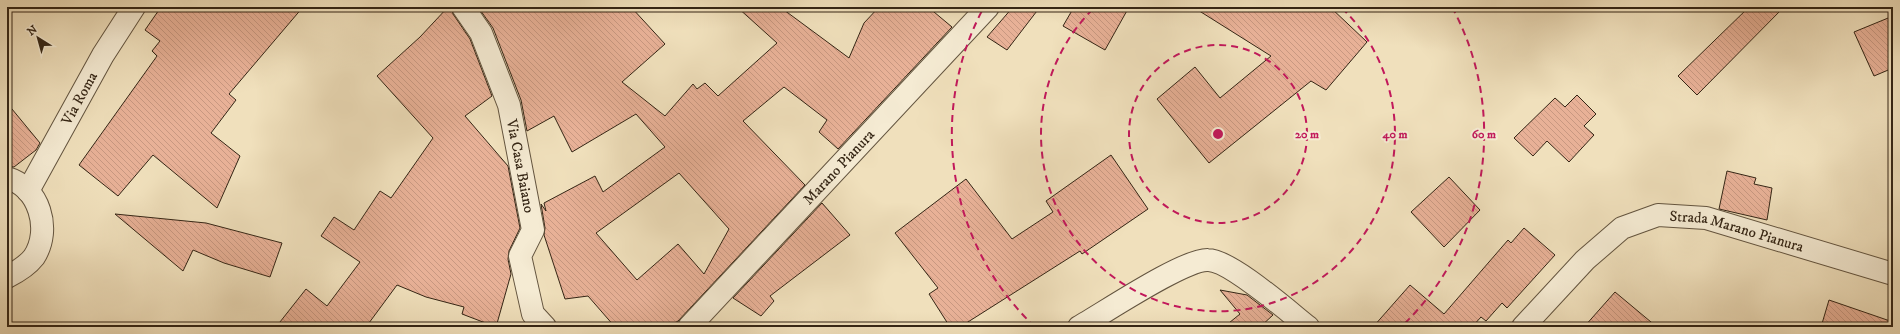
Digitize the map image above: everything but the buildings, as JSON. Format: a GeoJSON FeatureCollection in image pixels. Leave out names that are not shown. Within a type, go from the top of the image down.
{"type":"FeatureCollection","features":[{"type":"Feature","properties":{"kind":"street","name":"Via Roma"},"geometry":{"type":"LineString","coordinates":[[28,191],[103,54],[134,7]]}},
{"type":"Feature","properties":{"kind":"street","name":"Via Casa Baiano"},"geometry":{"type":"LineString","coordinates":[[463,7],[481,33],[509,105],[533,230],[520,256],[533,314],[545,327]]}},
{"type":"Feature","properties":{"kind":"street","name":"Marano Pianura"},"geometry":{"type":"LineString","coordinates":[[689,327],[988,7]]}},
{"type":"Feature","properties":{"kind":"street"},"geometry":{"type":"LineString","coordinates":[[7,178],[14,180],[28,191],[38,205],[42,222],[41,240],[34,256],[22,270],[7,277]]}},
{"type":"Feature","properties":{"kind":"street","name":"Strada Marano Pianura"},"geometry":{"type":"LineString","coordinates":[[1523,327],[1585,260],[1622,228],[1658,215],[1706,218],[1893,274]]}},
{"type":"Feature","properties":{"kind":"street"},"geometry":{"type":"LineString","coordinates":[[1079,327],[1182,267],[1208,260],[1236,271],[1308,327]]}}]}
